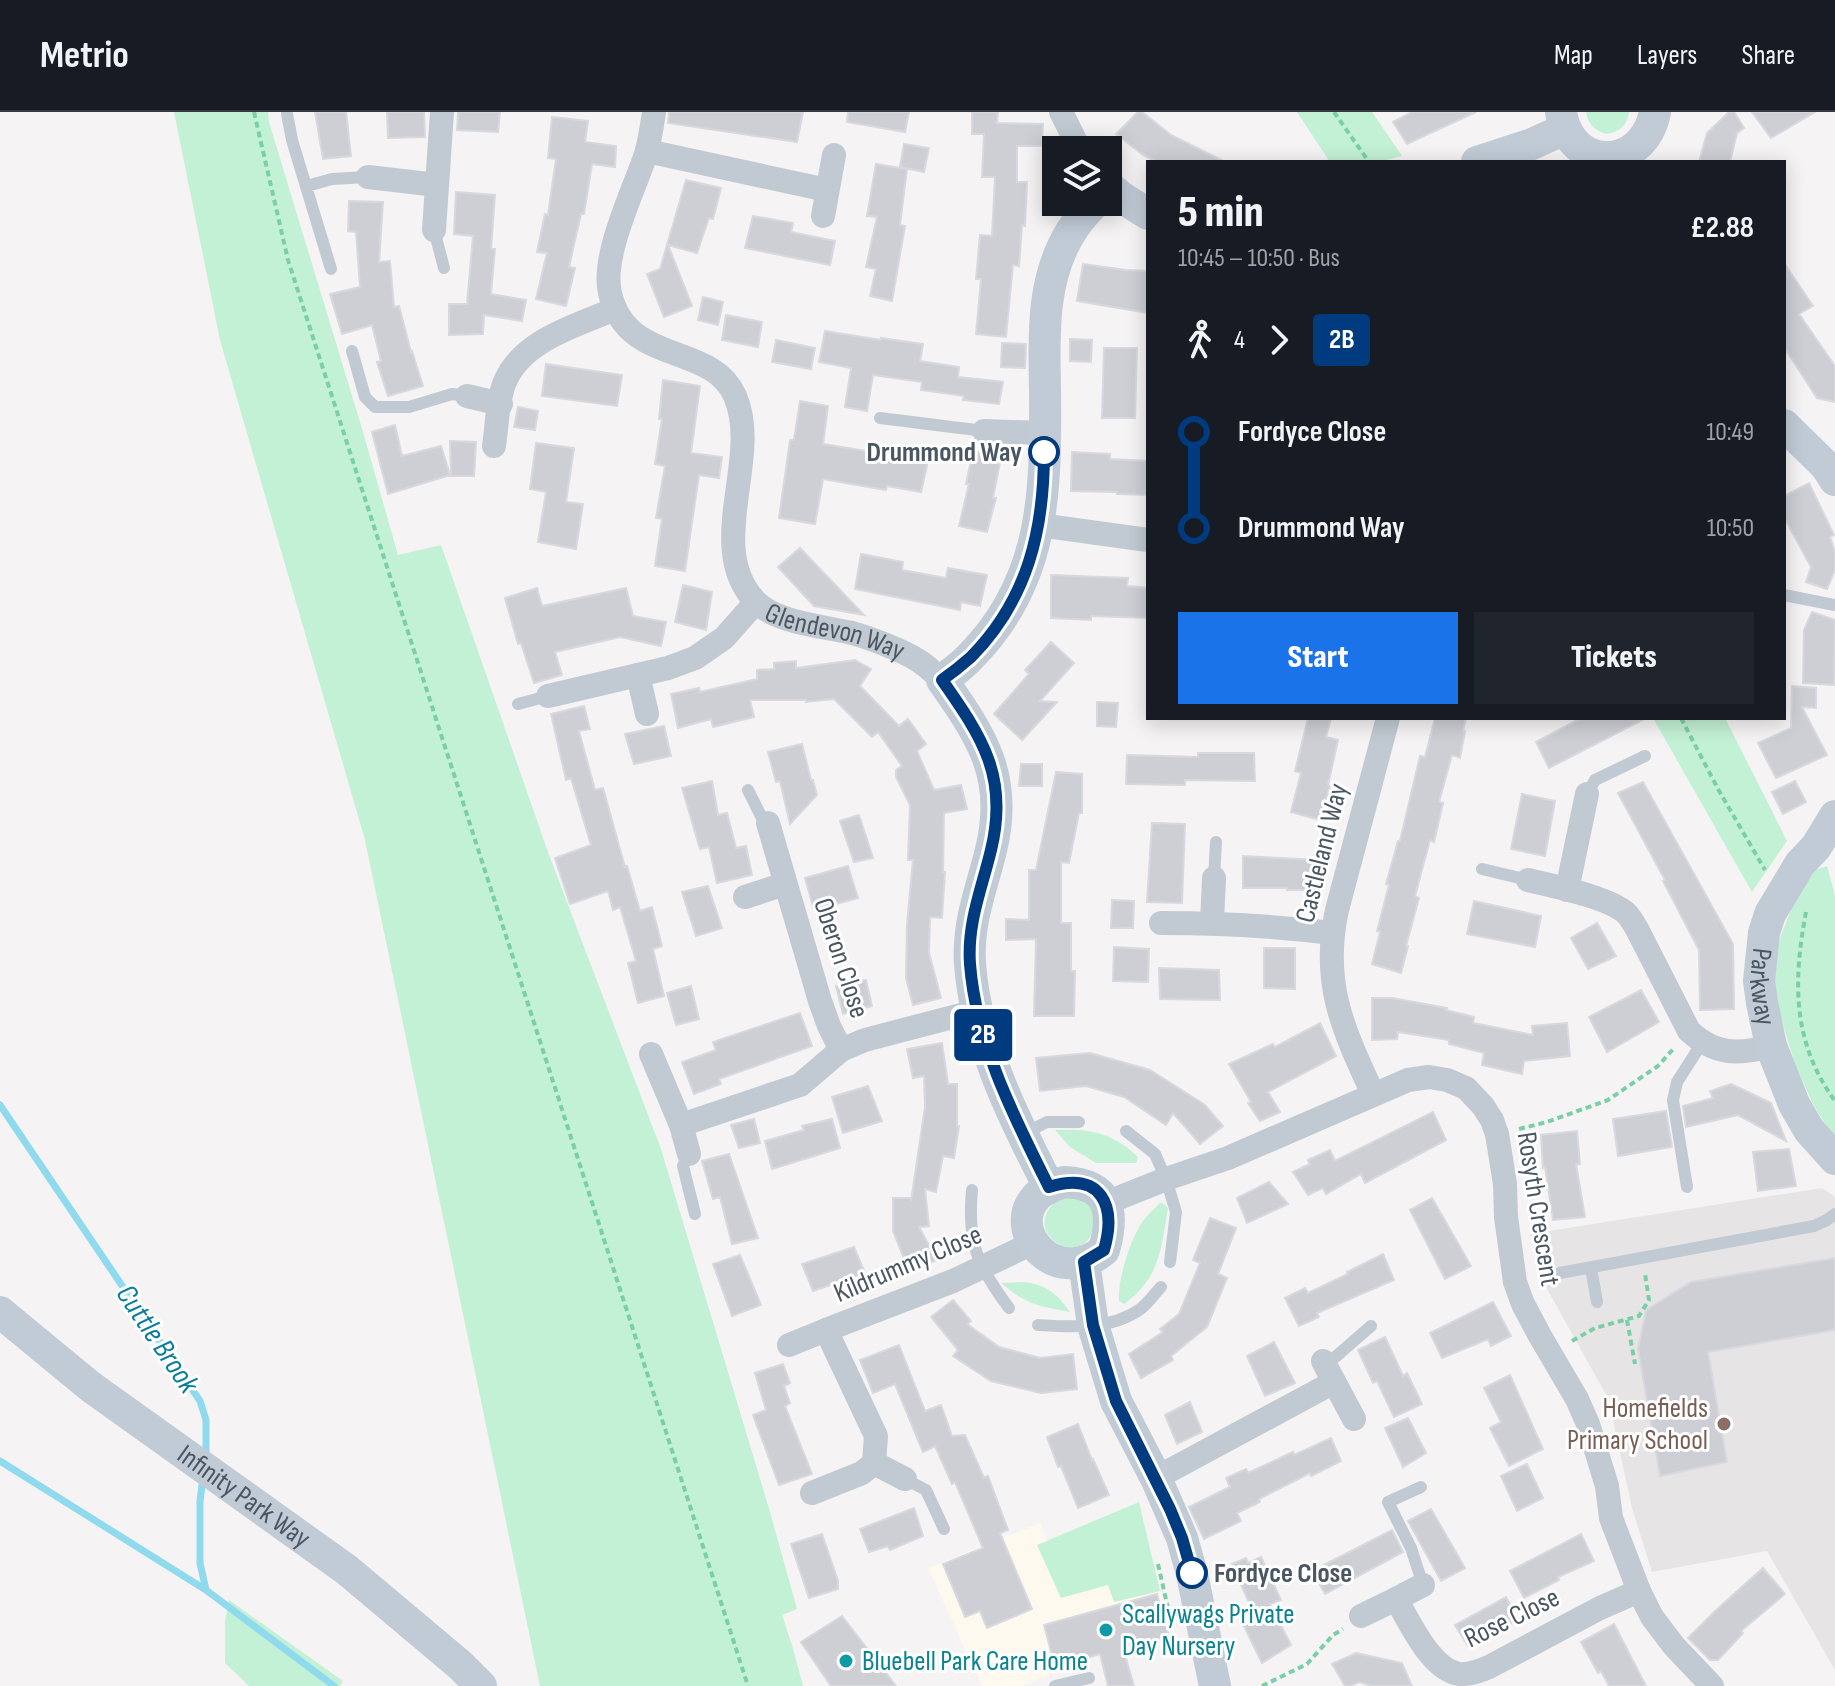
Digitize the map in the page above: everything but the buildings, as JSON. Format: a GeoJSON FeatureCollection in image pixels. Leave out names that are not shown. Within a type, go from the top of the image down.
{"type":"FeatureCollection","features":[{"type":"Feature","properties":{"kind":"street"},"geometry":{"type":"LineString","coordinates":[[434,230],[442,112]]}},
{"type":"Feature","properties":{"kind":"street"},"geometry":{"type":"LineString","coordinates":[[494,446],[503,386],[523,356],[550,338],[615,309],[609,292],[608,274],[614,246],[647,151],[654,112]]}},
{"type":"Feature","properties":{"kind":"street"},"geometry":{"type":"LineString","coordinates":[[1061,112],[1073,136]]}},
{"type":"Feature","properties":{"kind":"street"},"geometry":{"type":"LineString","coordinates":[[1484,160],[1532,144],[1563,121],[1574,142],[1586,152],[1602,157],[1635,156],[1652,127],[1655,112]]}},
{"type":"Feature","properties":{"kind":"street"},"geometry":{"type":"LineString","coordinates":[[647,151],[827,190]]}},
{"type":"Feature","properties":{"kind":"street"},"geometry":{"type":"LineString","coordinates":[[823,216],[834,155]]}},
{"type":"Feature","properties":{"kind":"street"},"geometry":{"type":"LineString","coordinates":[[368,177],[437,185]]}},
{"type":"Feature","properties":{"kind":"street"},"geometry":{"type":"LineString","coordinates":[[1122,198],[1146,213]]}},
{"type":"Feature","properties":{"kind":"street"},"geometry":{"type":"LineString","coordinates":[[942,680],[970,657],[1003,618],[1026,572],[1039,525],[1044,468],[1044,350],[1048,289],[1071,231],[1083,216]]}},
{"type":"Feature","properties":{"kind":"street","name":"Glendevon Way"},"geometry":{"type":"LineString","coordinates":[[615,309],[628,328],[644,342],[707,366],[734,392],[743,432],[734,546],[743,583],[756,602],[775,614],[854,634],[918,660],[942,680],[975,728],[987,752],[997,804],[991,850],[971,932],[970,962],[976,1011],[994,1068],[1049,1187]]}},
{"type":"Feature","properties":{"kind":"street"},"geometry":{"type":"LineString","coordinates":[[467,396],[501,404]]}},
{"type":"Feature","properties":{"kind":"street"},"geometry":{"type":"LineString","coordinates":[[1786,427],[1826,466],[1835,480]]}},
{"type":"Feature","properties":{"kind":"street"},"geometry":{"type":"LineString","coordinates":[[984,431],[1044,433]]}},
{"type":"Feature","properties":{"kind":"street"},"geometry":{"type":"LineString","coordinates":[[1039,525],[1146,540]]}},
{"type":"Feature","properties":{"kind":"street"},"geometry":{"type":"LineString","coordinates":[[548,696],[668,668],[695,658],[724,638],[756,602]]}},
{"type":"Feature","properties":{"kind":"street"},"geometry":{"type":"LineString","coordinates":[[638,675],[647,714]]}},
{"type":"Feature","properties":{"kind":"street","name":"Castleland Way"},"geometry":{"type":"LineString","coordinates":[[1373,1094],[1347,1038],[1338,1010],[1330,956],[1332,933],[1387,720]]}},
{"type":"Feature","properties":{"kind":"street"},"geometry":{"type":"LineString","coordinates":[[1567,890],[1587,794]]}},
{"type":"Feature","properties":{"kind":"street","name":"Parkway"},"geometry":{"type":"LineString","coordinates":[[1835,816],[1816,847],[1800,864],[1798,895],[1770,914],[1764,933],[1759,981],[1771,1046],[1794,1104],[1809,1130],[1835,1159]]}},
{"type":"Feature","properties":{"kind":"street","name":"Oberon Close"},"geometry":{"type":"LineString","coordinates":[[768,823],[820,1001],[841,1050]]}},
{"type":"Feature","properties":{"kind":"street"},"geometry":{"type":"LineString","coordinates":[[1212,923],[1214,878]]}},
{"type":"Feature","properties":{"kind":"street"},"geometry":{"type":"LineString","coordinates":[[1528,880],[1612,904],[1628,915],[1696,1037],[1717,1049],[1735,1052],[1771,1046]]}},
{"type":"Feature","properties":{"kind":"street","name":"Oberon Close"},"geometry":{"type":"LineString","coordinates":[[745,897],[785,884]]}},
{"type":"Feature","properties":{"kind":"street"},"geometry":{"type":"LineString","coordinates":[[1161,923],[1270,926],[1332,933]]}},
{"type":"Feature","properties":{"kind":"street"},"geometry":{"type":"LineString","coordinates":[[681,1125],[800,1085],[841,1050],[865,1040],[976,1011]]}},
{"type":"Feature","properties":{"kind":"street"},"geometry":{"type":"LineString","coordinates":[[651,1054],[681,1125],[689,1154]]}},
{"type":"Feature","properties":{"kind":"street","name":"Rosyth Crescent"},"geometry":{"type":"LineString","coordinates":[[1106,1203],[1228,1158],[1408,1080],[1429,1077],[1466,1088],[1483,1106],[1497,1134],[1515,1282],[1523,1304],[1588,1424],[1607,1486],[1611,1518],[1639,1591],[1652,1617],[1674,1646],[1712,1686]]}},
{"type":"Feature","properties":{"kind":"street"},"geometry":{"type":"LineString","coordinates":[[1064,1182],[1082,1183],[1096,1190],[1106,1203],[1109,1232],[1104,1250],[1084,1262],[1061,1263],[1049,1258],[1033,1243],[1028,1232],[1031,1206],[1037,1196],[1049,1187],[1064,1182]]}},
{"type":"Feature","properties":{"kind":"street","name":"Kildrummy Close"},"geometry":{"type":"LineString","coordinates":[[874,1463],[876,1436],[826,1330],[953,1281],[1033,1243]]}},
{"type":"Feature","properties":{"kind":"street"},"geometry":{"type":"LineString","coordinates":[[1084,1262],[1093,1325],[1116,1401],[1156,1478],[1182,1538],[1215,1686]]}},
{"type":"Feature","properties":{"kind":"street","name":"Infinity Park Way"},"geometry":{"type":"LineString","coordinates":[[0,1312],[91,1387],[347,1570],[481,1686]]}},
{"type":"Feature","properties":{"kind":"street"},"geometry":{"type":"LineString","coordinates":[[789,1345],[826,1330]]}},
{"type":"Feature","properties":{"kind":"street"},"geometry":{"type":"LineString","coordinates":[[1156,1478],[1327,1370],[1354,1419]]}},
{"type":"Feature","properties":{"kind":"street"},"geometry":{"type":"LineString","coordinates":[[812,1493],[862,1473],[874,1463],[905,1479]]}},
{"type":"Feature","properties":{"kind":"street"},"geometry":{"type":"LineString","coordinates":[[1352,1623],[1423,1585]]}},
{"type":"Feature","properties":{"kind":"street","name":"Rose Close"},"geometry":{"type":"LineString","coordinates":[[1396,1599],[1433,1658],[1444,1668],[1459,1674],[1475,1673],[1489,1667],[1600,1608],[1639,1591]]}},
{"type":"Feature","properties":{"kind":"lane"},"geometry":{"type":"LineString","coordinates":[[287,114],[331,269]]}},
{"type":"Feature","properties":{"kind":"lane"},"geometry":{"type":"LineString","coordinates":[[307,186],[332,179],[368,177]]}},
{"type":"Feature","properties":{"kind":"lane"},"geometry":{"type":"LineString","coordinates":[[434,230],[444,268]]}},
{"type":"Feature","properties":{"kind":"lane"},"geometry":{"type":"LineString","coordinates":[[352,351],[365,397],[375,407],[409,407],[452,394],[467,396]]}},
{"type":"Feature","properties":{"kind":"lane"},"geometry":{"type":"LineString","coordinates":[[880,418],[984,431]]}},
{"type":"Feature","properties":{"kind":"lane"},"geometry":{"type":"LineString","coordinates":[[1786,595],[1835,605]]}},
{"type":"Feature","properties":{"kind":"lane"},"geometry":{"type":"LineString","coordinates":[[518,704],[548,696]]}},
{"type":"Feature","properties":{"kind":"lane"},"geometry":{"type":"LineString","coordinates":[[1587,794],[1595,780],[1645,756]]}},
{"type":"Feature","properties":{"kind":"lane"},"geometry":{"type":"LineString","coordinates":[[748,790],[768,823]]}},
{"type":"Feature","properties":{"kind":"lane"},"geometry":{"type":"LineString","coordinates":[[1214,878],[1216,842]]}},
{"type":"Feature","properties":{"kind":"lane"},"geometry":{"type":"LineString","coordinates":[[1482,869],[1528,880]]}},
{"type":"Feature","properties":{"kind":"lane"},"geometry":{"type":"LineString","coordinates":[[1687,1187],[1673,1100],[1677,1082],[1696,1037]]}},
{"type":"Feature","properties":{"kind":"lane"},"geometry":{"type":"LineString","coordinates":[[1022,1134],[1047,1122],[1079,1122]]}},
{"type":"Feature","properties":{"kind":"lane"},"geometry":{"type":"LineString","coordinates":[[1126,1131],[1155,1154],[1166,1179],[1176,1212],[1170,1262]]}},
{"type":"Feature","properties":{"kind":"lane"},"geometry":{"type":"LineString","coordinates":[[689,1154],[683,1166],[695,1214]]}},
{"type":"Feature","properties":{"kind":"lane"},"geometry":{"type":"LineString","coordinates":[[972,1190],[969,1218],[974,1249],[981,1267],[1009,1308]]}},
{"type":"Feature","properties":{"kind":"lane"},"geometry":{"type":"LineString","coordinates":[[1560,1273],[1814,1226],[1835,1214]]}},
{"type":"Feature","properties":{"kind":"lane"},"geometry":{"type":"LineString","coordinates":[[1591,1268],[1597,1302]]}},
{"type":"Feature","properties":{"kind":"lane"},"geometry":{"type":"LineString","coordinates":[[1038,1325],[1072,1327],[1119,1320],[1140,1310],[1161,1287]]}},
{"type":"Feature","properties":{"kind":"lane"},"geometry":{"type":"LineString","coordinates":[[1327,1370],[1371,1326]]}},
{"type":"Feature","properties":{"kind":"lane"},"geometry":{"type":"LineString","coordinates":[[905,1479],[926,1490],[944,1529]]}},
{"type":"Feature","properties":{"kind":"lane"},"geometry":{"type":"LineString","coordinates":[[1421,1487],[1388,1502],[1411,1548],[1423,1585]]}},
{"type":"Feature","properties":{"kind":"lane"},"geometry":{"type":"LineString","coordinates":[[1055,1686],[1089,1678]]}},
{"type":"Feature","properties":{"kind":"path"},"geometry":{"type":"LineString","coordinates":[[254,112],[288,260],[748,1686]]}},
{"type":"Feature","properties":{"kind":"path"},"geometry":{"type":"LineString","coordinates":[[1334,112],[1368,160]]}},
{"type":"Feature","properties":{"kind":"path"},"geometry":{"type":"LineString","coordinates":[[1682,720],[1770,878],[1798,895],[1797,995],[1803,1031],[1819,1078],[1835,1101]]}},
{"type":"Feature","properties":{"kind":"path"},"geometry":{"type":"LineString","coordinates":[[1497,1134],[1547,1122],[1608,1100],[1696,1037]]}},
{"type":"Feature","properties":{"kind":"path"},"geometry":{"type":"LineString","coordinates":[[1572,1341],[1595,1328],[1639,1316],[1649,1300],[1642,1258]]}},
{"type":"Feature","properties":{"kind":"path"},"geometry":{"type":"LineString","coordinates":[[1627,1320],[1635,1364]]}},
{"type":"Feature","properties":{"kind":"path"},"geometry":{"type":"LineString","coordinates":[[1262,1686],[1307,1664],[1333,1635],[1352,1623]]}},
{"type":"Feature","properties":{"kind":"shaded area","name":"Homefields Primary School"},"geometry":{"type":"Polygon","coordinates":[[[1822,1188],[1835,1197],[1835,1670],[1767,1551],[1652,1572],[1632,1508],[1608,1398],[1542,1280],[1530,1234],[1822,1188]]]}},
{"type":"Feature","properties":{"kind":"shaded area"},"geometry":{"type":"Polygon","coordinates":[[[1139,1502],[1171,1636],[1049,1669],[1050,1674],[1023,1686],[982,1686],[928,1568],[1040,1523],[1047,1541],[1139,1502]]]}},
{"type":"Feature","properties":{"kind":"green space"},"geometry":{"type":"Polygon","coordinates":[[[174,112],[268,112],[398,555],[441,545],[549,855],[661,1149],[797,1609],[782,1615],[803,1686],[540,1686],[365,840],[220,340],[174,112]]]}},
{"type":"Feature","properties":{"kind":"green space"},"geometry":{"type":"Polygon","coordinates":[[[1297,112],[1372,112],[1402,156],[1386,160],[1329,160],[1297,112]]]}},
{"type":"Feature","properties":{"kind":"green space"},"geometry":{"type":"Polygon","coordinates":[[[1586,112],[1629,113],[1622,128],[1606,134],[1592,126],[1586,112]]]}},
{"type":"Feature","properties":{"kind":"green space"},"geometry":{"type":"Polygon","coordinates":[[[1654,720],[1726,720],[1787,841],[1752,892],[1654,720]]]}},
{"type":"Feature","properties":{"kind":"green space"},"geometry":{"type":"Polygon","coordinates":[[[1827,866],[1835,896],[1835,1135],[1813,1104],[1796,1067],[1775,999],[1774,968],[1780,938],[1796,897],[1816,870],[1827,866]]]}},
{"type":"Feature","properties":{"kind":"green space"},"geometry":{"type":"Polygon","coordinates":[[[1055,1130],[1079,1130],[1109,1137],[1138,1157],[1136,1163],[1096,1163],[1070,1147],[1055,1130]]]}},
{"type":"Feature","properties":{"kind":"green space"},"geometry":{"type":"Polygon","coordinates":[[[1063,1196],[1080,1196],[1094,1210],[1093,1229],[1086,1242],[1076,1247],[1065,1247],[1047,1233],[1045,1221],[1049,1209],[1063,1196]]]}},
{"type":"Feature","properties":{"kind":"green space"},"geometry":{"type":"Polygon","coordinates":[[[1161,1202],[1168,1208],[1157,1262],[1145,1284],[1124,1304],[1119,1301],[1119,1292],[1130,1248],[1138,1228],[1161,1202]]]}},
{"type":"Feature","properties":{"kind":"green space"},"geometry":{"type":"Polygon","coordinates":[[[1025,1282],[1051,1292],[1070,1312],[1033,1304],[1001,1283],[1025,1282]]]}},
{"type":"Feature","properties":{"kind":"green space"},"geometry":{"type":"Polygon","coordinates":[[[1139,1502],[1160,1591],[1114,1602],[1108,1585],[1061,1598],[1037,1545],[1139,1502]]]}},
{"type":"Feature","properties":{"kind":"green space"},"geometry":{"type":"Polygon","coordinates":[[[229,1600],[343,1681],[340,1686],[249,1686],[225,1663],[225,1621],[229,1600]]]}},
{"type":"Feature","properties":{"kind":"waterway","name":"Cuttle Brook"},"geometry":{"type":"LineString","coordinates":[[0,1105],[200,1401],[206,1420],[206,1457]]}},
{"type":"Feature","properties":{"kind":"waterway"},"geometry":{"type":"LineString","coordinates":[[0,1461],[206,1590]]}},
{"type":"Feature","properties":{"kind":"waterway","name":"Cuttle Brook"},"geometry":{"type":"LineString","coordinates":[[203,1477],[200,1563],[206,1590],[334,1686]]}},
{"type":"Feature","properties":{"kind":"bus line","name":"2B"},"geometry":{"type":"LineString","coordinates":[[1044,452],[1039,525],[1034,548],[1016,595],[1003,618],[970,657],[942,680],[975,728],[987,752],[997,804],[991,850],[971,932],[970,962],[976,1011],[994,1068],[1049,1187],[1064,1182],[1082,1183],[1096,1190],[1106,1203],[1109,1232],[1104,1250],[1084,1262],[1093,1325],[1116,1401],[1170,1509],[1192,1573]]}},
{"type":"Feature","properties":{"kind":"place","name":"Drummond Way"},"geometry":{"type":"Point","coordinates":[1044,452]}},
{"type":"Feature","properties":{"kind":"place","name":"Homefields Primary School"},"geometry":{"type":"Point","coordinates":[1724,1424]}},
{"type":"Feature","properties":{"kind":"place","name":"Fordyce Close"},"geometry":{"type":"Point","coordinates":[1192,1573]}},
{"type":"Feature","properties":{"kind":"place","name":"Scallywags Private Day Nursery"},"geometry":{"type":"Point","coordinates":[1106,1630]}},
{"type":"Feature","properties":{"kind":"place","name":"Bluebell Park Care Home"},"geometry":{"type":"Point","coordinates":[846,1661]}}]}
